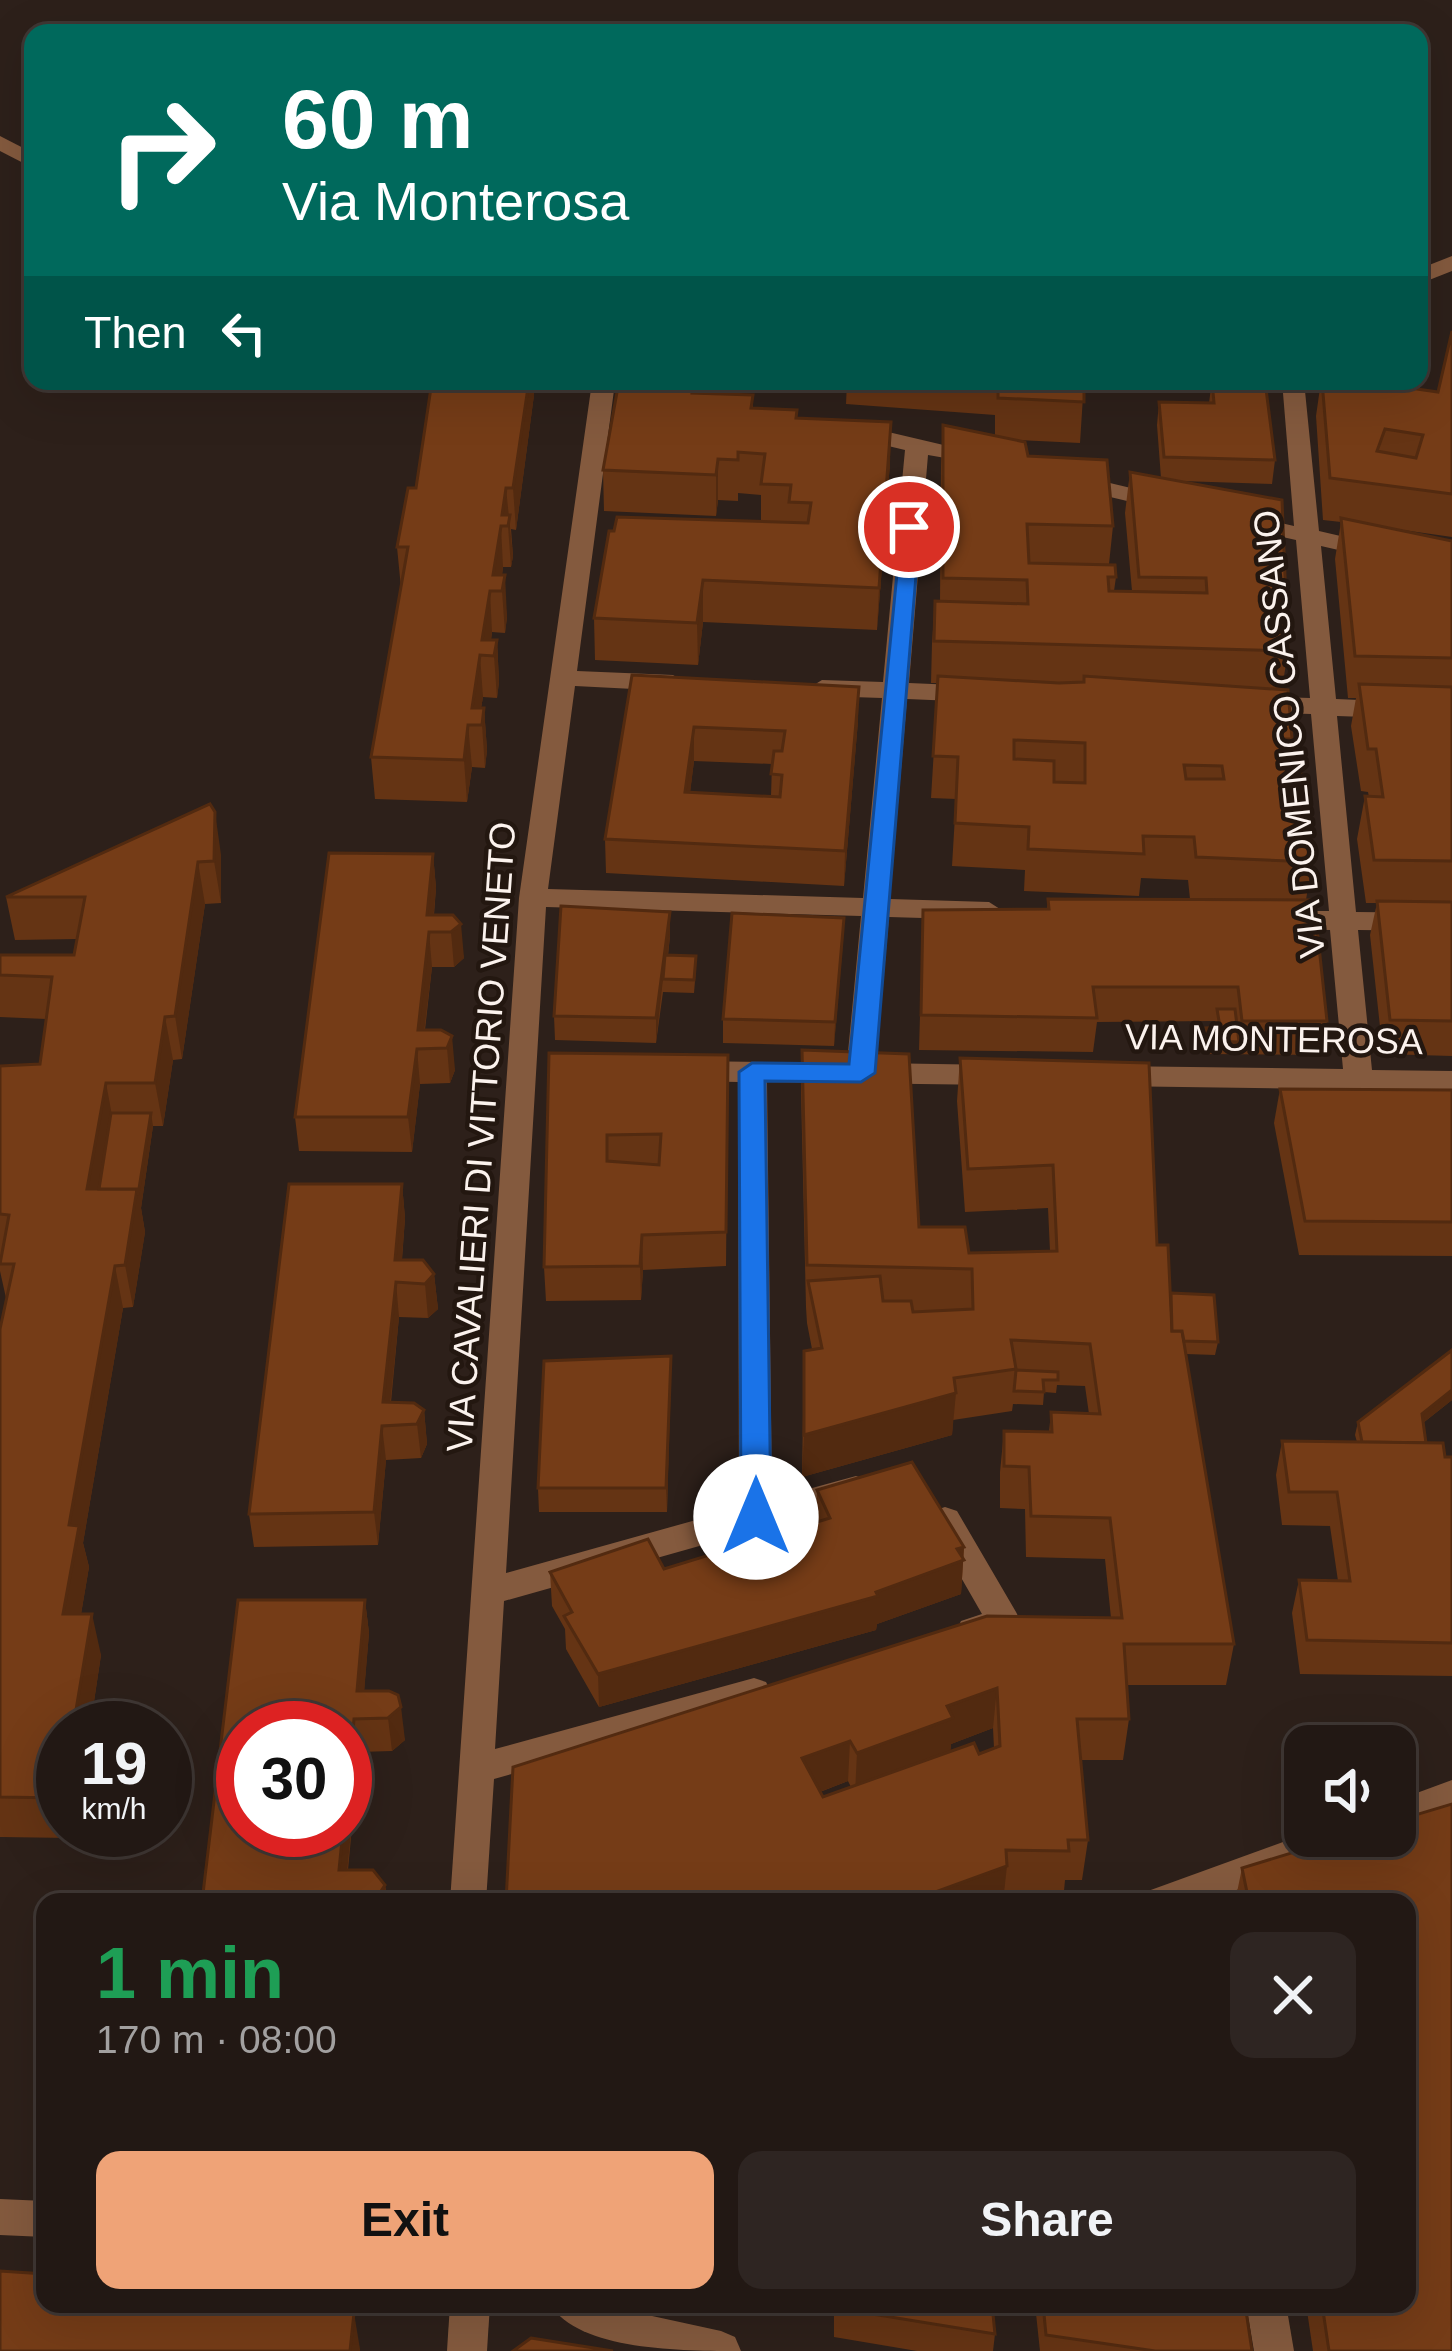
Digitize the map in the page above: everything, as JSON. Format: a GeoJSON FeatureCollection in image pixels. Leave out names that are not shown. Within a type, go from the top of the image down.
{"type":"FeatureCollection","features":[{"type":"Feature","properties":{"kind":"street","name":"VIA CAVALIERI DI VITTORIO VENETO"},"geometry":{"type":"LineString","coordinates":[[469,1893],[487,1592],[531,1069],[533,898],[603,390]]}},
{"type":"Feature","properties":{"kind":"street","name":"VIA DOMENICO CASSANO"},"geometry":{"type":"LineString","coordinates":[[1294,390],[1358,1079]]}},
{"type":"Feature","properties":{"kind":"street"},"geometry":{"type":"LineString","coordinates":[[824,424],[1008,466]]}},
{"type":"Feature","properties":{"kind":"street"},"geometry":{"type":"LineString","coordinates":[[861,1073],[916,445]]}},
{"type":"Feature","properties":{"kind":"street"},"geometry":{"type":"LineString","coordinates":[[1054,477],[1452,569]]}},
{"type":"Feature","properties":{"kind":"street"},"geometry":{"type":"LineString","coordinates":[[561,679],[704,684]]}},
{"type":"Feature","properties":{"kind":"street"},"geometry":{"type":"LineString","coordinates":[[800,687],[1013,695]]}},
{"type":"Feature","properties":{"kind":"street"},"geometry":{"type":"LineString","coordinates":[[1227,703],[1452,712]]}},
{"type":"Feature","properties":{"kind":"street"},"geometry":{"type":"LineString","coordinates":[[533,898],[1016,912]]}},
{"type":"Feature","properties":{"kind":"street"},"geometry":{"type":"LineString","coordinates":[[1251,919],[1452,922]]}},
{"type":"Feature","properties":{"kind":"street"},"geometry":{"type":"LineString","coordinates":[[659,1071],[1027,1075]]}},
{"type":"Feature","properties":{"kind":"street"},"geometry":{"type":"LineString","coordinates":[[752,1072],[756,1517]]}},
{"type":"Feature","properties":{"kind":"street","name":"VIA MONTEROSA"},"geometry":{"type":"LineString","coordinates":[[1074,1076],[1452,1081]]}},
{"type":"Feature","properties":{"kind":"street"},"geometry":{"type":"LineString","coordinates":[[487,1592],[756,1517],[914,1484],[1004,1622],[935,1642]]}},
{"type":"Feature","properties":{"kind":"street"},"geometry":{"type":"LineString","coordinates":[[476,1768],[797,1680]]}},
{"type":"Feature","properties":{"kind":"street"},"geometry":{"type":"LineString","coordinates":[[1416,1808],[1452,1795]]}},
{"type":"Feature","properties":{"kind":"street"},"geometry":{"type":"LineString","coordinates":[[1204,1893],[1291,1857]]}},
{"type":"Feature","properties":{"kind":"street"},"geometry":{"type":"LineString","coordinates":[[0,2217],[36,2219]]}},
{"type":"Feature","properties":{"kind":"street"},"geometry":{"type":"LineString","coordinates":[[466,2351],[469,2313]]}},
{"type":"Feature","properties":{"kind":"street"},"geometry":{"type":"LineString","coordinates":[[578,2313],[587,2322],[721,2351]]}},
{"type":"Feature","properties":{"kind":"street"},"geometry":{"type":"LineString","coordinates":[[1268,2313],[1274,2351]]}},
{"type":"Feature","properties":{"kind":"building"},"geometry":{"type":"Polygon","coordinates":[[[1452,331],[1452,494],[1330,478],[1323,390],[1438,392],[1452,331]],[[1385,429],[1377,451],[1416,458],[1423,435],[1385,429]]]}},
{"type":"Feature","properties":{"kind":"building"},"geometry":{"type":"Polygon","coordinates":[[[431,390],[528,390],[513,488],[506,488],[502,515],[510,515],[508,526],[501,526],[493,575],[505,575],[502,591],[490,591],[482,640],[497,640],[494,656],[480,655],[472,708],[484,708],[482,725],[468,725],[464,760],[371,757],[408,547],[397,547],[408,488],[416,488],[431,390]]]}},
{"type":"Feature","properties":{"kind":"building"},"geometry":{"type":"Polygon","coordinates":[[[617,390],[753,395],[751,408],[797,410],[796,418],[891,422],[879,588],[703,580],[697,623],[594,618],[609,531],[614,531],[617,517],[808,523],[811,503],[789,502],[791,485],[761,484],[765,454],[738,452],[738,460],[718,459],[716,475],[603,470],[617,390]]]}},
{"type":"Feature","properties":{"kind":"building"},"geometry":{"type":"Polygon","coordinates":[[[998,390],[1084,390],[1084,402],[998,398],[998,390]]]}},
{"type":"Feature","properties":{"kind":"building"},"geometry":{"type":"Polygon","coordinates":[[[1213,390],[1266,390],[1275,460],[1164,457],[1159,402],[1214,403],[1213,390]]]}},
{"type":"Feature","properties":{"kind":"building"},"geometry":{"type":"Polygon","coordinates":[[[943,425],[1025,442],[1028,456],[1107,460],[1113,526],[1027,524],[1029,563],[1115,565],[1116,577],[1108,577],[1109,591],[1207,593],[1206,578],[1139,577],[1130,472],[1282,500],[1288,651],[934,641],[935,601],[1028,604],[1027,580],[943,578],[943,425]]]}},
{"type":"Feature","properties":{"kind":"building"},"geometry":{"type":"Polygon","coordinates":[[[1341,518],[1452,541],[1452,658],[1355,656],[1341,518]]]}},
{"type":"Feature","properties":{"kind":"building"},"geometry":{"type":"Polygon","coordinates":[[[632,675],[859,687],[845,851],[605,839],[632,675]],[[694,727],[685,792],[780,797],[782,775],[771,774],[774,751],[782,751],[785,731],[694,727]]]}},
{"type":"Feature","properties":{"kind":"building"},"geometry":{"type":"Polygon","coordinates":[[[938,676],[1059,683],[1084,682],[1084,676],[1288,690],[1292,739],[1281,739],[1282,758],[1299,759],[1312,862],[1196,857],[1194,837],[1143,836],[1144,854],[1028,849],[1029,827],[955,823],[958,757],[933,756],[938,676]],[[1014,740],[1014,759],[1054,761],[1054,782],[1085,783],[1085,743],[1014,740]],[[1184,765],[1186,779],[1224,779],[1222,766],[1184,765]]]}},
{"type":"Feature","properties":{"kind":"building"},"geometry":{"type":"Polygon","coordinates":[[[1359,684],[1452,687],[1452,861],[1374,860],[1365,796],[1383,797],[1376,749],[1368,749],[1359,684]]]}},
{"type":"Feature","properties":{"kind":"building"},"geometry":{"type":"Polygon","coordinates":[[[210,804],[215,812],[214,861],[198,862],[175,1016],[165,1017],[155,1083],[106,1083],[87,1189],[137,1189],[125,1265],[115,1266],[69,1525],[79,1526],[63,1614],[92,1614],[78,1701],[36,1701],[36,1798],[0,1797],[0,1329],[14,1264],[0,1264],[9,1215],[0,1214],[0,1066],[40,1064],[52,977],[0,975],[0,955],[74,955],[85,897],[6,897],[210,804]]]}},
{"type":"Feature","properties":{"kind":"building"},"geometry":{"type":"Polygon","coordinates":[[[329,853],[433,854],[427,915],[453,915],[461,924],[451,932],[429,932],[418,1030],[441,1030],[452,1036],[447,1048],[417,1049],[408,1117],[295,1117],[329,853]]]}},
{"type":"Feature","properties":{"kind":"building"},"geometry":{"type":"Polygon","coordinates":[[[1048,899],[1314,900],[1327,1021],[1242,1021],[1238,987],[1093,987],[1097,1018],[921,1015],[923,910],[1049,909],[1048,899]]]}},
{"type":"Feature","properties":{"kind":"building"},"geometry":{"type":"Polygon","coordinates":[[[1377,901],[1452,902],[1452,1021],[1390,1020],[1377,901]]]}},
{"type":"Feature","properties":{"kind":"building"},"geometry":{"type":"Polygon","coordinates":[[[561,906],[670,912],[656,1018],[554,1016],[561,906]]]}},
{"type":"Feature","properties":{"kind":"building"},"geometry":{"type":"Polygon","coordinates":[[[732,913],[844,918],[835,1022],[723,1019],[732,913]]]}},
{"type":"Feature","properties":{"kind":"building"},"geometry":{"type":"Polygon","coordinates":[[[665,955],[696,956],[694,980],[663,979],[665,955]]]}},
{"type":"Feature","properties":{"kind":"building"},"geometry":{"type":"Polygon","coordinates":[[[1217,1009],[1235,1009],[1239,1042],[1207,1041],[1206,1028],[1220,1027],[1217,1009]]]}},
{"type":"Feature","properties":{"kind":"building"},"geometry":{"type":"Polygon","coordinates":[[[802,1050],[909,1054],[919,1227],[965,1227],[969,1253],[1057,1251],[1053,1165],[968,1169],[960,1058],[1149,1063],[1157,1245],[1168,1245],[1172,1331],[1182,1331],[1234,1644],[1124,1644],[1129,1719],[1077,1719],[1088,1840],[1068,1840],[1069,1851],[1006,1850],[1007,1866],[933,1893],[506,1893],[513,1767],[987,1616],[1122,1618],[1110,1518],[1031,1516],[1029,1467],[1004,1466],[1004,1431],[1052,1432],[1051,1412],[1100,1414],[1090,1344],[1011,1340],[1016,1369],[954,1378],[956,1393],[804,1435],[804,1351],[822,1348],[808,1281],[880,1276],[883,1301],[911,1301],[913,1312],[973,1309],[972,1269],[807,1265],[802,1050]],[[997,1688],[947,1706],[953,1718],[857,1753],[850,1741],[802,1758],[823,1797],[974,1743],[979,1754],[1000,1746],[997,1688]]]}},
{"type":"Feature","properties":{"kind":"building"},"geometry":{"type":"Polygon","coordinates":[[[549,1053],[728,1055],[726,1232],[642,1235],[640,1266],[544,1267],[549,1053]],[[661,1134],[607,1135],[607,1161],[659,1165],[661,1134]]]}},
{"type":"Feature","properties":{"kind":"building"},"geometry":{"type":"Polygon","coordinates":[[[1280,1089],[1452,1090],[1452,1222],[1305,1221],[1280,1089]]]}},
{"type":"Feature","properties":{"kind":"building"},"geometry":{"type":"Polygon","coordinates":[[[111,1113],[151,1113],[138,1195],[137,1189],[99,1189],[111,1113]]]}},
{"type":"Feature","properties":{"kind":"building"},"geometry":{"type":"Polygon","coordinates":[[[289,1184],[402,1184],[395,1260],[423,1260],[434,1274],[425,1284],[396,1282],[383,1402],[414,1403],[424,1410],[417,1424],[382,1426],[374,1512],[249,1514],[289,1184]]]}},
{"type":"Feature","properties":{"kind":"building"},"geometry":{"type":"Polygon","coordinates":[[[1171,1293],[1214,1295],[1218,1342],[1184,1341],[1182,1331],[1172,1331],[1171,1293]]]}},
{"type":"Feature","properties":{"kind":"building"},"geometry":{"type":"Polygon","coordinates":[[[1452,1350],[1452,1390],[1422,1414],[1426,1443],[1362,1442],[1358,1422],[1452,1350]]]}},
{"type":"Feature","properties":{"kind":"building"},"geometry":{"type":"Polygon","coordinates":[[[671,1356],[666,1488],[538,1488],[544,1361],[671,1356]]]}},
{"type":"Feature","properties":{"kind":"building"},"geometry":{"type":"Polygon","coordinates":[[[1016,1370],[1058,1372],[1058,1380],[1043,1380],[1044,1392],[1014,1391],[1016,1370]]]}},
{"type":"Feature","properties":{"kind":"building"},"geometry":{"type":"Polygon","coordinates":[[[1282,1441],[1443,1443],[1445,1457],[1452,1457],[1452,1643],[1307,1640],[1299,1580],[1350,1581],[1337,1492],[1289,1492],[1282,1441]]]}},
{"type":"Feature","properties":{"kind":"building"},"geometry":{"type":"Polygon","coordinates":[[[912,1462],[964,1547],[957,1549],[964,1560],[876,1592],[878,1596],[598,1674],[564,1616],[572,1612],[550,1572],[648,1539],[664,1569],[830,1518],[817,1490],[912,1462]]]}},
{"type":"Feature","properties":{"kind":"building"},"geometry":{"type":"Polygon","coordinates":[[[238,1600],[365,1600],[357,1691],[398,1695],[401,1707],[388,1718],[372,1718],[372,1701],[226,1701],[238,1600]]]}},
{"type":"Feature","properties":{"kind":"building"},"geometry":{"type":"Polygon","coordinates":[[[216,1785],[216,1857],[340,1857],[339,1870],[373,1870],[385,1885],[380,1893],[203,1893],[216,1785]]]}},
{"type":"Feature","properties":{"kind":"building"},"geometry":{"type":"Polygon","coordinates":[[[1452,1804],[1452,2351],[1329,2351],[1323,2313],[1416,2313],[1416,1893],[1247,1893],[1242,1868],[1284,1855],[1416,1857],[1416,1815],[1452,1804]]]}},
{"type":"Feature","properties":{"kind":"building"},"geometry":{"type":"Polygon","coordinates":[[[0,2271],[36,2273],[36,2313],[354,2313],[350,2351],[0,2351],[0,2271]]]}},
{"type":"Feature","properties":{"kind":"building"},"geometry":{"type":"Polygon","coordinates":[[[866,2313],[993,2313],[995,2334],[866,2313]]]}},
{"type":"Feature","properties":{"kind":"building"},"geometry":{"type":"Polygon","coordinates":[[[1044,2313],[1246,2313],[1252,2351],[1155,2351],[1046,2335],[1044,2313]]]}},
{"type":"Feature","properties":{"kind":"building"},"geometry":{"type":"Polygon","coordinates":[[[531,2338],[613,2351],[513,2351],[531,2338]]]}},
{"type":"Feature","properties":{"kind":"route"},"geometry":{"type":"LineString","coordinates":[[756,1517],[752,1072],[861,1073],[909,527]]}}]}
